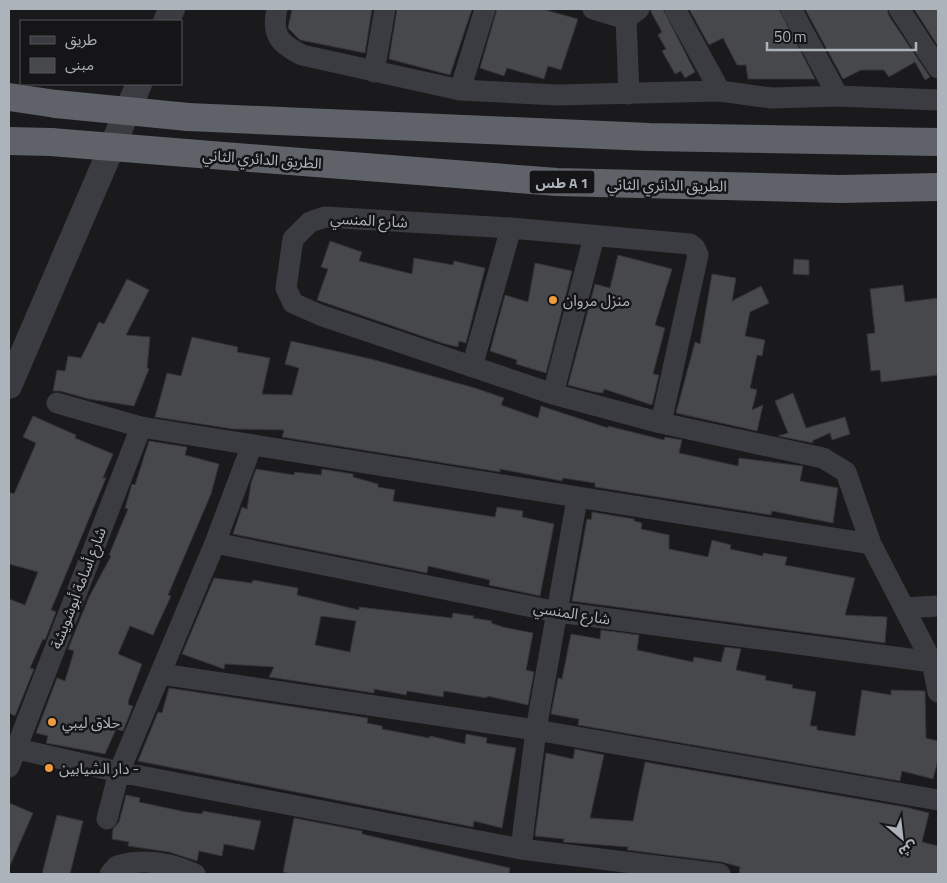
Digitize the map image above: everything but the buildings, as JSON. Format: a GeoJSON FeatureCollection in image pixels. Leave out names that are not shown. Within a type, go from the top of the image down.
{"type":"FeatureCollection","features":[{"type":"Feature","properties":{"kind":"highway"},"geometry":{"type":"LineString","coordinates":[[9,96],[56,104],[188,116],[648,138],[938,142]]}},
{"type":"Feature","properties":{"kind":"highway","name":"الطريق الدائري الثاني"},"geometry":{"type":"LineString","coordinates":[[9,141],[50,142],[558,182],[840,189],[938,187]]}},
{"type":"Feature","properties":{"kind":"street"},"geometry":{"type":"LineString","coordinates":[[277,9],[274,21],[278,36],[292,50],[302,55],[460,90],[527,94],[629,94],[720,91],[771,98],[838,96],[938,100]]}},
{"type":"Feature","properties":{"kind":"street"},"geometry":{"type":"LineString","coordinates":[[374,72],[385,9]]}},
{"type":"Feature","properties":{"kind":"street"},"geometry":{"type":"LineString","coordinates":[[460,90],[485,9]]}},
{"type":"Feature","properties":{"kind":"street"},"geometry":{"type":"LineString","coordinates":[[593,9],[628,12],[629,94]]}},
{"type":"Feature","properties":{"kind":"street"},"geometry":{"type":"LineString","coordinates":[[675,9],[720,91]]}},
{"type":"Feature","properties":{"kind":"street"},"geometry":{"type":"LineString","coordinates":[[791,9],[838,96]]}},
{"type":"Feature","properties":{"kind":"street"},"geometry":{"type":"LineString","coordinates":[[899,9],[938,68]]}},
{"type":"Feature","properties":{"kind":"street"},"geometry":{"type":"LineString","coordinates":[[9,386],[139,85]]}},
{"type":"Feature","properties":{"kind":"street","name":"شارع المنسي"},"geometry":{"type":"LineString","coordinates":[[661,423],[698,255],[696,250],[687,244],[511,228],[325,217],[310,222],[293,239],[286,288],[293,303],[320,315],[553,394],[661,423],[822,458],[846,472],[871,544],[932,662],[938,692]]}},
{"type":"Feature","properties":{"kind":"street"},"geometry":{"type":"LineString","coordinates":[[472,367],[511,228]]}},
{"type":"Feature","properties":{"kind":"street"},"geometry":{"type":"LineString","coordinates":[[553,394],[594,237]]}},
{"type":"Feature","properties":{"kind":"street"},"geometry":{"type":"LineString","coordinates":[[56,403],[141,428],[577,499],[871,544]]}},
{"type":"Feature","properties":{"kind":"street","name":"شارع أسامة أبوشويشة"},"geometry":{"type":"LineString","coordinates":[[11,754],[141,428]]}},
{"type":"Feature","properties":{"kind":"street"},"geometry":{"type":"LineString","coordinates":[[107,819],[119,772],[215,543],[252,445]]}},
{"type":"Feature","properties":{"kind":"street"},"geometry":{"type":"LineString","coordinates":[[521,849],[536,730],[577,499]]}},
{"type":"Feature","properties":{"kind":"street","name":"شارع المنسي"},"geometry":{"type":"LineString","coordinates":[[215,543],[558,612],[932,662]]}},
{"type":"Feature","properties":{"kind":"street"},"geometry":{"type":"LineString","coordinates":[[904,608],[938,606]]}},
{"type":"Feature","properties":{"kind":"street"},"geometry":{"type":"LineString","coordinates":[[161,674],[536,730],[938,800]]}},
{"type":"Feature","properties":{"kind":"street"},"geometry":{"type":"LineString","coordinates":[[11,754],[119,772],[521,849],[720,874]]}},
{"type":"Feature","properties":{"kind":"street"},"geometry":{"type":"LineString","coordinates":[[110,874],[116,866],[144,861],[167,864],[195,874]]}},
{"type":"Feature","properties":{"kind":"place","name":"منزل مروان"},"geometry":{"type":"Point","coordinates":[553,300]}},
{"type":"Feature","properties":{"kind":"place","name":"حلاق ليبي"},"geometry":{"type":"Point","coordinates":[52,722]}},
{"type":"Feature","properties":{"kind":"place","name":"دار الشيابين -"},"geometry":{"type":"Point","coordinates":[49,768]}}]}
